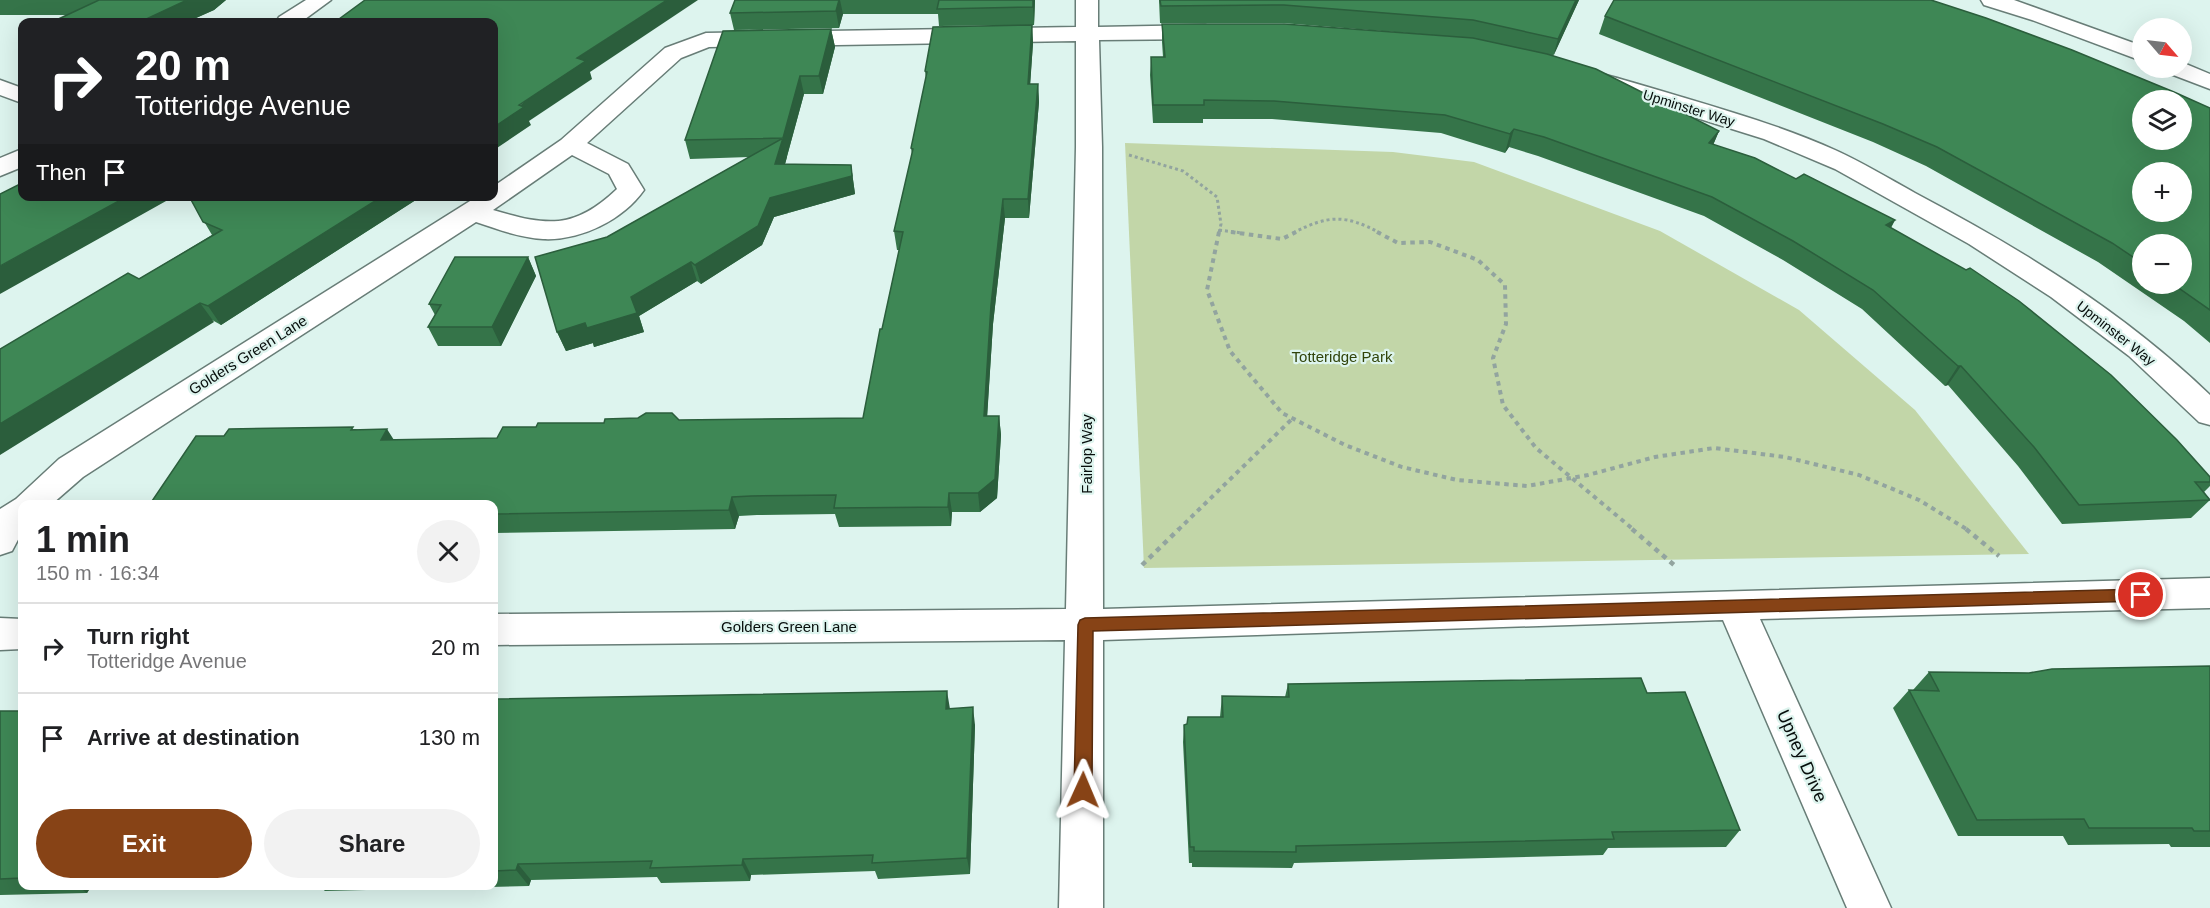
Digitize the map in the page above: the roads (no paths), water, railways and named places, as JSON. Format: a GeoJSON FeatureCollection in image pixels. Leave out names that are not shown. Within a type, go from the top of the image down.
{"type":"FeatureCollection","features":[{"type":"Feature","properties":{"kind":"street"},"geometry":{"type":"LineString","coordinates":[[293,18],[320,0]]}},
{"type":"Feature","properties":{"kind":"street","name":"Fairlop Way"},"geometry":{"type":"LineString","coordinates":[[1081,908],[1089,147],[1087,0]]}},
{"type":"Feature","properties":{"kind":"street"},"geometry":{"type":"LineString","coordinates":[[1992,0],[2040,15],[2132,50]]}},
{"type":"Feature","properties":{"kind":"street"},"geometry":{"type":"LineString","coordinates":[[1089,33],[1224,32]]}},
{"type":"Feature","properties":{"kind":"street","name":"Golders Green Lane"},"geometry":{"type":"LineString","coordinates":[[498,195],[570,145],[673,53],[706,40],[1089,33]]}},
{"type":"Feature","properties":{"kind":"street","name":"Upminster Way"},"geometry":{"type":"LineString","coordinates":[[1581,75],[1760,130],[1827,156],[1966,230],[2051,283],[2116,331],[2192,395],[2210,414]]}},
{"type":"Feature","properties":{"kind":"street"},"geometry":{"type":"LineString","coordinates":[[2192,75],[2210,82]]}},
{"type":"Feature","properties":{"kind":"street"},"geometry":{"type":"LineString","coordinates":[[0,87],[18,94]]}},
{"type":"Feature","properties":{"kind":"street"},"geometry":{"type":"LineString","coordinates":[[472,213],[544,231],[579,226],[613,209],[631,190],[620,170],[570,145]]}},
{"type":"Feature","properties":{"kind":"street"},"geometry":{"type":"LineString","coordinates":[[0,168],[18,159]]}},
{"type":"Feature","properties":{"kind":"street","name":"Golders Green Lane"},"geometry":{"type":"LineString","coordinates":[[35,500],[71,468],[489,201]]}},
{"type":"Feature","properties":{"kind":"street"},"geometry":{"type":"LineString","coordinates":[[0,541],[12,519],[18,514]]}},
{"type":"Feature","properties":{"kind":"street","name":"Golders Green Lane"},"geometry":{"type":"LineString","coordinates":[[498,630],[1085,625],[1720,605],[2210,593]]}},
{"type":"Feature","properties":{"kind":"street","name":"Upney Drive"},"geometry":{"type":"LineString","coordinates":[[1720,605],[1869,908]]}},
{"type":"Feature","properties":{"kind":"street"},"geometry":{"type":"LineString","coordinates":[[0,634],[18,634]]}},
{"type":"Feature","properties":{"kind":"park label","name":"Totteridge Park"},"geometry":{"type":"Point","coordinates":[1342,357]}}]}
